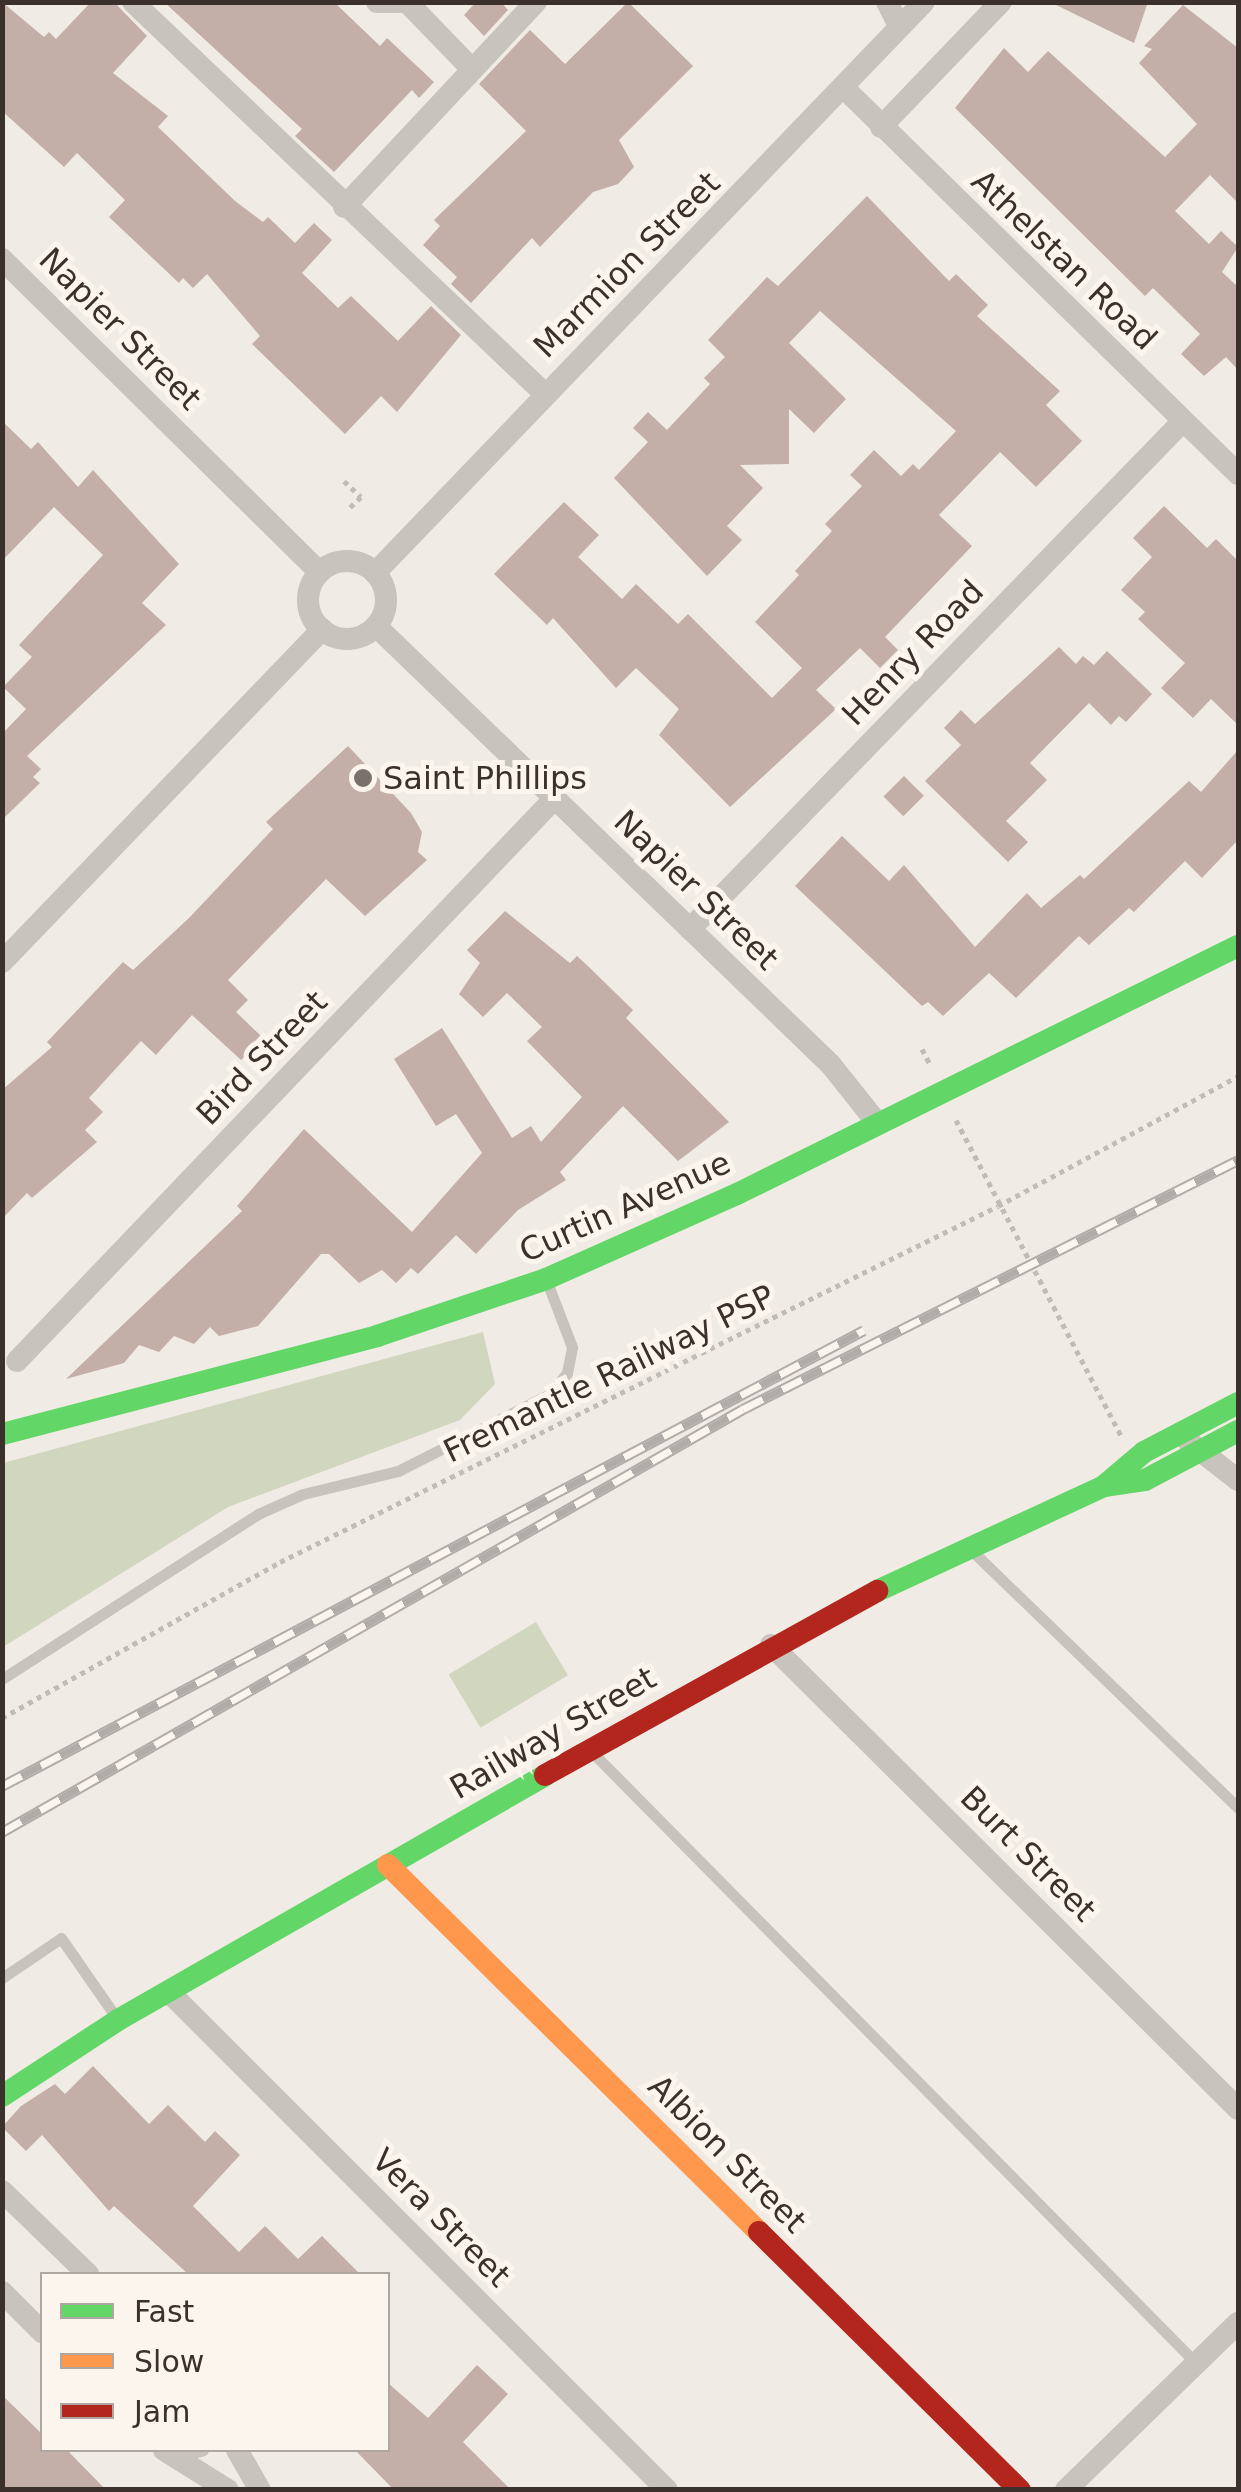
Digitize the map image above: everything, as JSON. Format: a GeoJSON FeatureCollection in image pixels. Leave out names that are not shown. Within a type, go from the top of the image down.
{"type":"FeatureCollection","features":[{"type":"Feature","properties":{"kind":"street"},"geometry":{"type":"LineString","coordinates":[[133,2],[344,207],[545,394]]}},
{"type":"Feature","properties":{"kind":"street"},"geometry":{"type":"LineString","coordinates":[[378,2],[404,2],[471,68]]}},
{"type":"Feature","properties":{"kind":"street"},"geometry":{"type":"LineString","coordinates":[[344,207],[536,2]]}},
{"type":"Feature","properties":{"kind":"street"},"geometry":{"type":"LineString","coordinates":[[888,2],[900,28]]}},
{"type":"Feature","properties":{"kind":"street","name":"Marmion Street"},"geometry":{"type":"LineString","coordinates":[[375,573],[545,394],[846,90],[924,2]]}},
{"type":"Feature","properties":{"kind":"street"},"geometry":{"type":"LineString","coordinates":[[881,127],[1000,2]]}},
{"type":"Feature","properties":{"kind":"street","name":"Athelstan Road"},"geometry":{"type":"LineString","coordinates":[[846,90],[1238,474]]}},
{"type":"Feature","properties":{"kind":"street","name":"Napier Street"},"geometry":{"type":"LineString","coordinates":[[2,259],[320,572]]}},
{"type":"Feature","properties":{"kind":"street","name":"Henry Road"},"geometry":{"type":"LineString","coordinates":[[690,929],[1182,422]]}},
{"type":"Feature","properties":{"kind":"street"},"geometry":{"type":"LineString","coordinates":[[342,561],[375,573],[386,605],[376,626],[346,639],[322,629],[308,603],[320,572],[342,561]]}},
{"type":"Feature","properties":{"kind":"street","name":"Napier Street"},"geometry":{"type":"LineString","coordinates":[[376,626],[831,1065],[878,1124]]}},
{"type":"Feature","properties":{"kind":"street"},"geometry":{"type":"LineString","coordinates":[[8,946],[322,629]]}},
{"type":"Feature","properties":{"kind":"street","name":"Bird Street"},"geometry":{"type":"LineString","coordinates":[[17,1361],[554,800]]}},
{"type":"Feature","properties":{"kind":"street","name":"Curtin Avenue"},"geometry":{"type":"LineString","coordinates":[[2,1434],[360,1341],[546,1279],[878,1124],[1238,946]]}},
{"type":"Feature","properties":{"kind":"street","name":"Railway Street"},"geometry":{"type":"LineString","coordinates":[[1104,1486],[1134,1460],[1238,1403]]}},
{"type":"Feature","properties":{"kind":"street"},"geometry":{"type":"LineString","coordinates":[[1204,1420],[1234,1441]]}},
{"type":"Feature","properties":{"kind":"street"},"geometry":{"type":"LineString","coordinates":[[1180,1433],[1238,1480]]}},
{"type":"Feature","properties":{"kind":"street","name":"Railway Street"},"geometry":{"type":"LineString","coordinates":[[2,2096],[53,2068],[118,2020],[771,1646],[966,1546],[1104,1486],[1145,1480],[1198,1451],[1234,1441]]}},
{"type":"Feature","properties":{"kind":"street","name":"Burt Street"},"geometry":{"type":"LineString","coordinates":[[771,1646],[1238,2109]]}},
{"type":"Feature","properties":{"kind":"street","name":"Albion Street"},"geometry":{"type":"LineString","coordinates":[[388,1865],[1020,2490]]}},
{"type":"Feature","properties":{"kind":"street","name":"Vera Street"},"geometry":{"type":"LineString","coordinates":[[168,1992],[667,2490]]}},
{"type":"Feature","properties":{"kind":"street","name":"Railway Street"},"geometry":{"type":"LineString","coordinates":[[2,2077],[53,2068]]}},
{"type":"Feature","properties":{"kind":"street"},"geometry":{"type":"LineString","coordinates":[[2,2191],[86,2272]]}},
{"type":"Feature","properties":{"kind":"street"},"geometry":{"type":"LineString","coordinates":[[2,2292],[40,2330]]}},
{"type":"Feature","properties":{"kind":"street"},"geometry":{"type":"LineString","coordinates":[[1066,2490],[1238,2323]]}},
{"type":"Feature","properties":{"kind":"street"},"geometry":{"type":"LineString","coordinates":[[238,2452],[260,2490]]}},
{"type":"Feature","properties":{"kind":"street"},"geometry":{"type":"LineString","coordinates":[[168,2453],[228,2490]]}},
{"type":"Feature","properties":{"kind":"lane"},"geometry":{"type":"LineString","coordinates":[[2,1678],[258,1514],[303,1494],[398,1471],[550,1394],[567,1372],[572,1347],[546,1279]]}},
{"type":"Feature","properties":{"kind":"lane"},"geometry":{"type":"LineString","coordinates":[[966,1546],[1238,1808]]}},
{"type":"Feature","properties":{"kind":"lane"},"geometry":{"type":"LineString","coordinates":[[590,1750],[1197,2364]]}},
{"type":"Feature","properties":{"kind":"lane"},"geometry":{"type":"LineString","coordinates":[[2,1978],[61,1938],[118,2020]]}},
{"type":"Feature","properties":{"kind":"path"},"geometry":{"type":"LineString","coordinates":[[344,481],[360,497],[350,508]]}},
{"type":"Feature","properties":{"kind":"path"},"geometry":{"type":"LineString","coordinates":[[922,1049],[934,1074]]}},
{"type":"Feature","properties":{"kind":"path","name":"Fremantle Railway PSP"},"geometry":{"type":"LineString","coordinates":[[2,1718],[280,1562],[998,1206],[1238,1076]]}},
{"type":"Feature","properties":{"kind":"path"},"geometry":{"type":"LineString","coordinates":[[953,1112],[998,1206],[1134,1460]]}},
{"type":"Feature","properties":{"kind":"green space"},"geometry":{"type":"Polygon","coordinates":[[[483,1332],[495,1384],[460,1420],[228,1507],[3,1647],[3,1463],[483,1332]]]}},
{"type":"Feature","properties":{"kind":"green space"},"geometry":{"type":"Polygon","coordinates":[[[536,1622],[568,1675],[481,1728],[449,1675],[536,1622]]]}},
{"type":"Feature","properties":{"kind":"building"},"geometry":{"type":"Polygon","coordinates":[[[2,2],[44,37],[49,32],[56,39],[91,2],[114,2],[147,36],[113,73],[168,116],[158,127],[235,201],[263,222],[268,217],[295,243],[314,223],[332,240],[302,273],[338,308],[351,296],[398,341],[431,306],[461,335],[397,412],[381,396],[345,434],[252,344],[260,336],[207,274],[193,288],[183,278],[179,283],[109,217],[125,200],[77,153],[64,167],[2,111],[2,2]]]}},
{"type":"Feature","properties":{"kind":"building"},"geometry":{"type":"Polygon","coordinates":[[[164,2],[334,2],[380,46],[387,38],[434,82],[419,98],[412,90],[334,172],[295,136],[302,129],[164,2]]]}},
{"type":"Feature","properties":{"kind":"building"},"geometry":{"type":"Polygon","coordinates":[[[476,2],[501,2],[508,10],[484,36],[464,15],[476,2]]]}},
{"type":"Feature","properties":{"kind":"building"},"geometry":{"type":"Polygon","coordinates":[[[628,2],[693,66],[619,140],[634,167],[618,184],[593,192],[540,247],[532,238],[471,303],[451,284],[457,277],[423,245],[440,226],[434,220],[526,131],[479,84],[530,30],[565,64],[628,2]]]}},
{"type":"Feature","properties":{"kind":"building"},"geometry":{"type":"Polygon","coordinates":[[[1050,2],[1148,2],[1134,43],[1050,2]]]}},
{"type":"Feature","properties":{"kind":"building"},"geometry":{"type":"Polygon","coordinates":[[[1183,5],[1238,48],[1238,203],[1210,175],[1175,211],[1209,244],[1221,231],[1238,247],[1222,272],[1238,287],[1238,370],[1226,357],[1204,376],[1181,354],[1200,334],[1153,288],[1145,296],[955,108],[1004,48],[1028,72],[1048,51],[1165,157],[1197,124],[1139,63],[1152,49],[1144,46],[1183,5]]]}},
{"type":"Feature","properties":{"kind":"building"},"geometry":{"type":"Polygon","coordinates":[[[867,196],[949,281],[956,274],[988,305],[977,316],[1060,391],[1046,405],[1082,441],[1036,487],[1000,452],[939,515],[972,546],[885,637],[898,650],[880,668],[860,648],[816,690],[836,709],[730,807],[659,735],[679,709],[636,668],[616,688],[553,618],[547,625],[494,574],[564,502],[599,535],[578,557],[622,599],[636,584],[678,624],[688,614],[772,698],[802,668],[755,622],[799,575],[795,571],[832,531],[825,524],[862,486],[850,475],[874,450],[901,476],[913,464],[919,470],[956,431],[820,311],[789,343],[846,399],[814,433],[789,409],[789,464],[740,465],[763,488],[727,526],[742,540],[707,576],[614,478],[648,442],[633,428],[648,412],[667,430],[710,384],[704,378],[725,357],[708,340],[767,277],[778,286],[867,196]]]}},
{"type":"Feature","properties":{"kind":"building"},"geometry":{"type":"Polygon","coordinates":[[[2,421],[31,449],[38,442],[78,487],[93,470],[179,564],[142,603],[166,625],[27,756],[41,769],[33,777],[40,783],[2,820],[2,734],[26,709],[3,687],[32,657],[19,645],[103,555],[54,507],[2,561],[2,421]]]}},
{"type":"Feature","properties":{"kind":"building"},"geometry":{"type":"Polygon","coordinates":[[[1164,506],[1207,548],[1216,539],[1238,561],[1238,725],[1211,699],[1193,718],[1161,688],[1185,663],[1138,619],[1145,612],[1121,590],[1152,557],[1133,538],[1164,506]]]}},
{"type":"Feature","properties":{"kind":"building"},"geometry":{"type":"Polygon","coordinates":[[[1059,647],[1076,664],[1083,656],[1094,665],[1107,651],[1152,694],[1126,722],[1119,716],[1111,725],[1089,703],[1030,763],[1047,780],[1006,821],[1028,842],[1008,862],[925,781],[961,745],[944,728],[961,710],[975,724],[1059,647]]]}},
{"type":"Feature","properties":{"kind":"building"},"geometry":{"type":"Polygon","coordinates":[[[348,746],[411,813],[422,832],[418,852],[427,860],[365,916],[326,879],[228,980],[248,1000],[236,1012],[263,1038],[241,1060],[192,1015],[156,1055],[141,1041],[89,1098],[103,1112],[85,1130],[97,1142],[32,1198],[27,1193],[2,1219],[2,1090],[52,1047],[47,1042],[123,962],[133,970],[189,918],[273,829],[266,822],[348,746]]]}},
{"type":"Feature","properties":{"kind":"building"},"geometry":{"type":"Polygon","coordinates":[[[1238,750],[1238,840],[1202,878],[1185,861],[1134,912],[1129,908],[1089,945],[1079,936],[1016,998],[989,973],[943,1016],[928,1002],[922,1006],[795,886],[842,836],[889,881],[904,865],[975,947],[1027,893],[1041,908],[1080,875],[1084,879],[1189,781],[1201,792],[1238,750]]]}},
{"type":"Feature","properties":{"kind":"building"},"geometry":{"type":"Polygon","coordinates":[[[904,776],[924,796],[903,816],[883,797],[904,776]]]}},
{"type":"Feature","properties":{"kind":"building"},"geometry":{"type":"Polygon","coordinates":[[[505,911],[570,963],[577,956],[591,969],[633,1010],[626,1018],[729,1122],[678,1161],[623,1106],[560,1172],[566,1180],[518,1210],[476,1254],[456,1235],[418,1274],[411,1268],[396,1283],[382,1270],[359,1283],[329,1254],[321,1254],[258,1326],[219,1336],[210,1327],[194,1344],[174,1336],[159,1352],[139,1345],[124,1363],[66,1379],[242,1211],[237,1206],[304,1129],[412,1232],[482,1153],[456,1114],[436,1126],[394,1059],[442,1028],[512,1138],[531,1126],[541,1142],[582,1097],[527,1041],[542,1027],[507,993],[483,1017],[459,994],[480,963],[467,950],[505,911]]]}},
{"type":"Feature","properties":{"kind":"building"},"geometry":{"type":"Polygon","coordinates":[[[93,2066],[149,2124],[168,2105],[205,2142],[215,2131],[240,2155],[193,2206],[239,2252],[265,2226],[298,2259],[322,2236],[358,2272],[186,2272],[114,2206],[109,2211],[42,2135],[26,2151],[2,2127],[21,2106],[55,2084],[65,2094],[93,2066]]]}},
{"type":"Feature","properties":{"kind":"building"},"geometry":{"type":"Polygon","coordinates":[[[477,2365],[508,2394],[463,2442],[511,2490],[394,2490],[357,2452],[390,2452],[390,2385],[428,2418],[477,2365]]]}},
{"type":"Feature","properties":{"kind":"building"},"geometry":{"type":"Polygon","coordinates":[[[2,2395],[40,2432],[40,2452],[69,2452],[106,2490],[2,2490],[2,2395]]]}},
{"type":"Feature","properties":{"kind":"railway"},"geometry":{"type":"LineString","coordinates":[[2,1832],[743,1409],[1238,1160]]}},
{"type":"Feature","properties":{"kind":"railway"},"geometry":{"type":"LineString","coordinates":[[2,1786],[864,1330]]}},
{"type":"Feature","properties":{"kind":"traffic: fast"},"geometry":{"type":"LineString","coordinates":[[2,1434],[377,1336],[546,1279],[737,1194],[1238,946]]}},
{"type":"Feature","properties":{"kind":"traffic: fast"},"geometry":{"type":"LineString","coordinates":[[1104,1486],[1144,1452],[1238,1403]]}},
{"type":"Feature","properties":{"kind":"traffic: fast"},"geometry":{"type":"LineString","coordinates":[[877,1591],[1104,1486],[1145,1480],[1238,1431]]}},
{"type":"Feature","properties":{"kind":"traffic: fast"},"geometry":{"type":"LineString","coordinates":[[2,2096],[118,2020],[545,1775]]}},
{"type":"Feature","properties":{"kind":"traffic: slow"},"geometry":{"type":"LineString","coordinates":[[388,1865],[759,2232]]}},
{"type":"Feature","properties":{"kind":"traffic: jam"},"geometry":{"type":"LineString","coordinates":[[545,1775],[877,1591]]}},
{"type":"Feature","properties":{"kind":"traffic: jam"},"geometry":{"type":"LineString","coordinates":[[759,2232],[1020,2490]]}},
{"type":"Feature","properties":{"kind":"place","name":"Saint Phillips"},"geometry":{"type":"Point","coordinates":[363,778]}}]}
